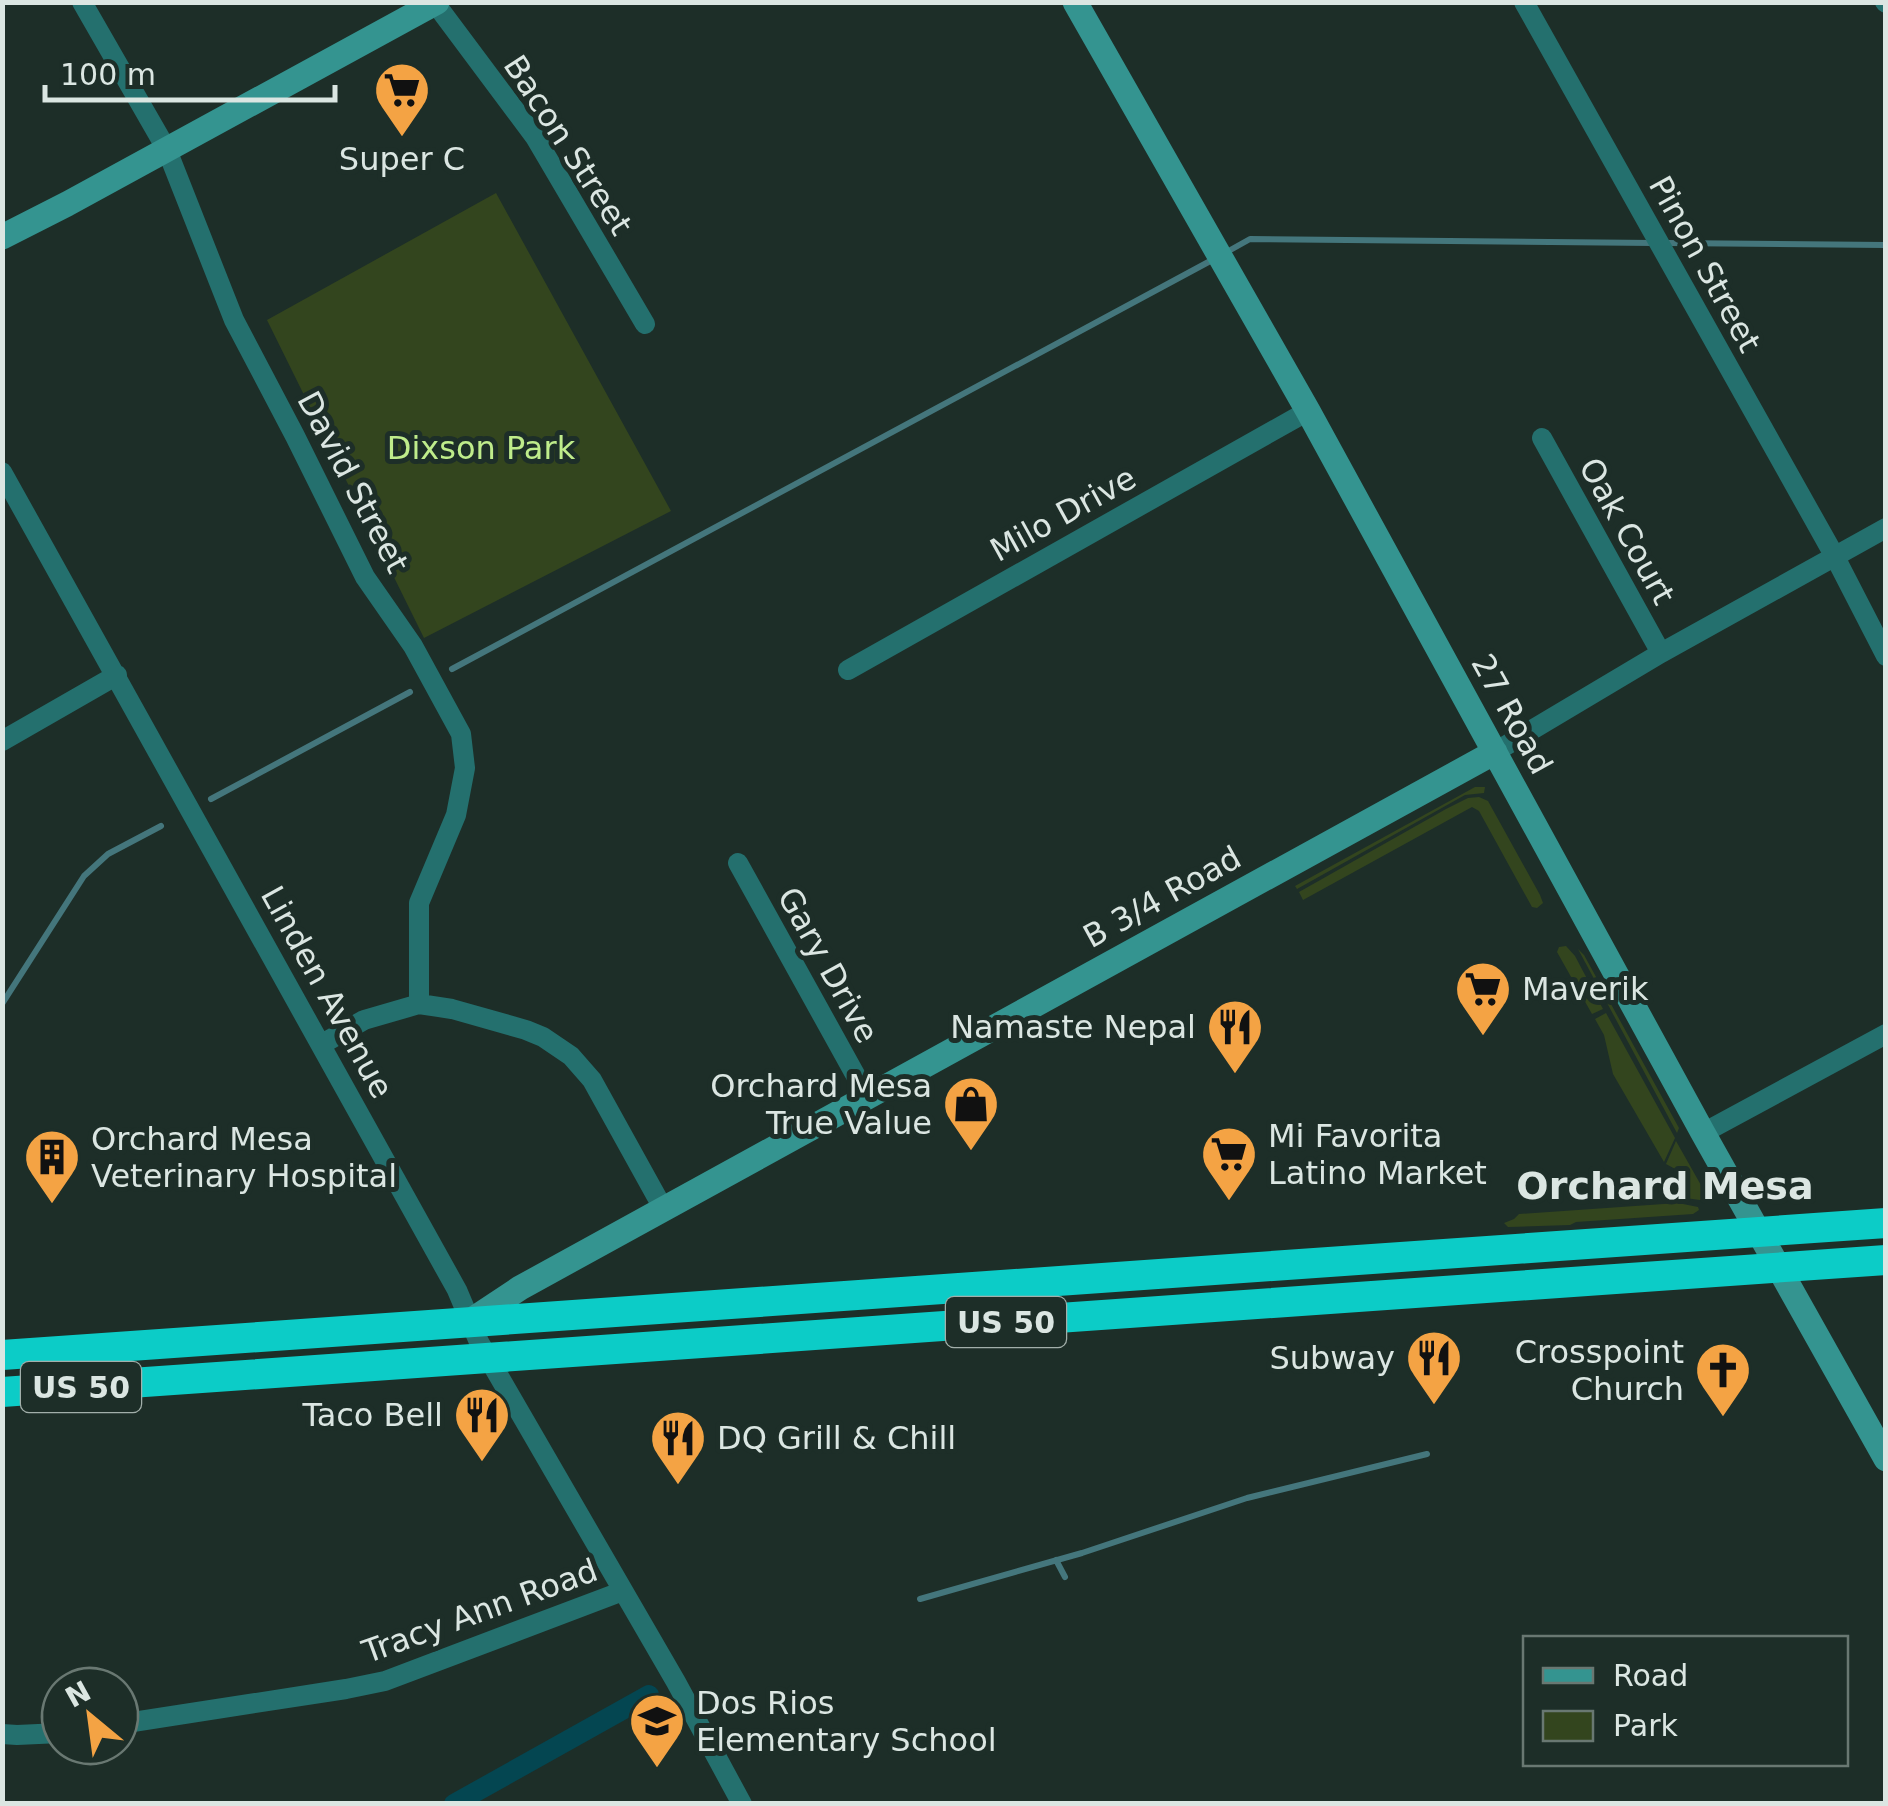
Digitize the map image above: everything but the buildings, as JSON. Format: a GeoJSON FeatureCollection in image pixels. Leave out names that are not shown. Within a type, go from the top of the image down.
{"type":"FeatureCollection","features":[{"type":"Feature","properties":{"kind":"highway","name":"US 50"},"geometry":{"type":"LineString","coordinates":[[5,1350],[469,1322],[1886,1223]]}},
{"type":"Feature","properties":{"kind":"highway","name":"US 50"},"geometry":{"type":"LineString","coordinates":[[2,1392],[1886,1260]]}},
{"type":"Feature","properties":{"kind":"street","name":"David Street"},"geometry":{"type":"LineString","coordinates":[[82,2],[167,150],[234,320],[365,577],[413,646],[461,734],[465,768],[456,815],[420,903],[419,1004]]}},
{"type":"Feature","properties":{"kind":"street","name":"27 Road"},"geometry":{"type":"LineString","coordinates":[[1076,2],[1308,411],[1886,1459]]}},
{"type":"Feature","properties":{"kind":"street","name":"Pinon Street"},"geometry":{"type":"LineString","coordinates":[[1524,2],[1834,555],[1886,656]]}},
{"type":"Feature","properties":{"kind":"street"},"geometry":{"type":"LineString","coordinates":[[2,237],[436,3]]}},
{"type":"Feature","properties":{"kind":"street","name":"Bacon Street"},"geometry":{"type":"LineString","coordinates":[[436,3],[535,137],[645,324]]}},
{"type":"Feature","properties":{"kind":"street","name":"Milo Drive"},"geometry":{"type":"LineString","coordinates":[[848,670],[1308,411]]}},
{"type":"Feature","properties":{"kind":"street","name":"Oak Court"},"geometry":{"type":"LineString","coordinates":[[1542,438],[1662,652]]}},
{"type":"Feature","properties":{"kind":"street","name":"Linden Avenue"},"geometry":{"type":"LineString","coordinates":[[2,472],[322,1044],[456,1290],[488,1358],[742,1804]]}},
{"type":"Feature","properties":{"kind":"street","name":"B 3/4 Road"},"geometry":{"type":"LineString","coordinates":[[469,1322],[520,1288],[1496,752],[1662,652],[1886,528]]}},
{"type":"Feature","properties":{"kind":"street"},"geometry":{"type":"LineString","coordinates":[[2,741],[117,675]]}},
{"type":"Feature","properties":{"kind":"street","name":"Gary Drive"},"geometry":{"type":"LineString","coordinates":[[738,863],[867,1096]]}},
{"type":"Feature","properties":{"kind":"street"},"geometry":{"type":"LineString","coordinates":[[322,1044],[364,1020],[419,1004],[452,1009],[543,1038],[570,1056],[592,1080],[664,1210]]}},
{"type":"Feature","properties":{"kind":"street"},"geometry":{"type":"LineString","coordinates":[[1704,1134],[1886,1034]]}},
{"type":"Feature","properties":{"kind":"street","name":"Tracy Ann Road"},"geometry":{"type":"LineString","coordinates":[[140,1721],[385,1681],[623,1591]]}},
{"type":"Feature","properties":{"kind":"street"},"geometry":{"type":"LineString","coordinates":[[2,1734],[40,1734]]}},
{"type":"Feature","properties":{"kind":"green space","name":"Dixson Park"},"geometry":{"type":"Polygon","coordinates":[[[496,193],[671,511],[424,638],[267,320],[496,193]]]}},
{"type":"Feature","properties":{"kind":"green space"},"geometry":{"type":"Polygon","coordinates":[[[1475,787],[1485,787],[1484,793],[1465,795],[1297,889],[1295,886],[1475,787]]]}},
{"type":"Feature","properties":{"kind":"green space"},"geometry":{"type":"Polygon","coordinates":[[[1479,797],[1488,801],[1540,895],[1543,903],[1537,908],[1532,907],[1479,811],[1472,807],[1303,900],[1299,892],[1446,809],[1479,797]]]}},
{"type":"Feature","properties":{"kind":"green space"},"geometry":{"type":"Polygon","coordinates":[[[1566,946],[1603,1009],[1592,1014],[1557,952],[1559,947],[1566,946]]]}},
{"type":"Feature","properties":{"kind":"green space"},"geometry":{"type":"Polygon","coordinates":[[[1578,949],[1679,1128],[1677,1133],[1578,949]]]}},
{"type":"Feature","properties":{"kind":"green space"},"geometry":{"type":"Polygon","coordinates":[[[1606,1013],[1675,1138],[1664,1162],[1613,1074],[1604,1035],[1595,1019],[1606,1013]]]}},
{"type":"Feature","properties":{"kind":"green space"},"geometry":{"type":"Polygon","coordinates":[[[1676,1141],[1706,1194],[1700,1200],[1685,1198],[1690,1177],[1666,1164],[1676,1141]]]}},
{"type":"Feature","properties":{"kind":"green space"},"geometry":{"type":"Polygon","coordinates":[[[1678,1203],[1699,1210],[1693,1214],[1570,1225],[1508,1227],[1504,1223],[1519,1214],[1678,1203]]]}},
{"type":"Feature","properties":{"kind":"waterway"},"geometry":{"type":"LineString","coordinates":[[1225,253],[1250,239],[1654,243]]}},
{"type":"Feature","properties":{"kind":"waterway"},"geometry":{"type":"LineString","coordinates":[[1667,243],[1886,245]]}},
{"type":"Feature","properties":{"kind":"waterway"},"geometry":{"type":"LineString","coordinates":[[452,669],[1214,259]]}},
{"type":"Feature","properties":{"kind":"waterway"},"geometry":{"type":"LineString","coordinates":[[211,799],[410,692]]}},
{"type":"Feature","properties":{"kind":"waterway"},"geometry":{"type":"LineString","coordinates":[[2,1004],[84,876],[108,854],[161,826]]}},
{"type":"Feature","properties":{"kind":"waterway"},"geometry":{"type":"LineString","coordinates":[[920,1599],[1082,1553],[1247,1498],[1427,1454]]}},
{"type":"Feature","properties":{"kind":"waterway"},"geometry":{"type":"LineString","coordinates":[[1056,1560],[1065,1577]]}},
{"type":"Feature","properties":{"kind":"waterway"},"geometry":{"type":"LineString","coordinates":[[454,1804],[649,1695]]}},
{"type":"Feature","properties":{"kind":"place","name":"Super C"},"geometry":{"type":"Point","coordinates":[402,139]}},
{"type":"Feature","properties":{"kind":"place","name":"Maverik"},"geometry":{"type":"Point","coordinates":[1483,1038]}},
{"type":"Feature","properties":{"kind":"place","name":"Namaste Nepal"},"geometry":{"type":"Point","coordinates":[1235,1076]}},
{"type":"Feature","properties":{"kind":"place","name":"Orchard Mesa True Value"},"geometry":{"type":"Point","coordinates":[971,1153]}},
{"type":"Feature","properties":{"kind":"place","name":"Mi Favorita Latino Market"},"geometry":{"type":"Point","coordinates":[1229,1203]}},
{"type":"Feature","properties":{"kind":"place","name":"Orchard Mesa Veterinary Hospital"},"geometry":{"type":"Point","coordinates":[52,1206]}},
{"type":"Feature","properties":{"kind":"place","name":"Subway"},"geometry":{"type":"Point","coordinates":[1434,1407]}},
{"type":"Feature","properties":{"kind":"place","name":"Crosspoint Church"},"geometry":{"type":"Point","coordinates":[1723,1419]}},
{"type":"Feature","properties":{"kind":"place","name":"Taco Bell"},"geometry":{"type":"Point","coordinates":[482,1464]}},
{"type":"Feature","properties":{"kind":"place","name":"DQ Grill & Chill"},"geometry":{"type":"Point","coordinates":[678,1487]}},
{"type":"Feature","properties":{"kind":"place","name":"Dos Rios Elementary School"},"geometry":{"type":"Point","coordinates":[657,1770]}},
{"type":"Feature","properties":{"kind":"district","name":"Orchard Mesa"},"geometry":{"type":"Point","coordinates":[1665,1186]}}]}
